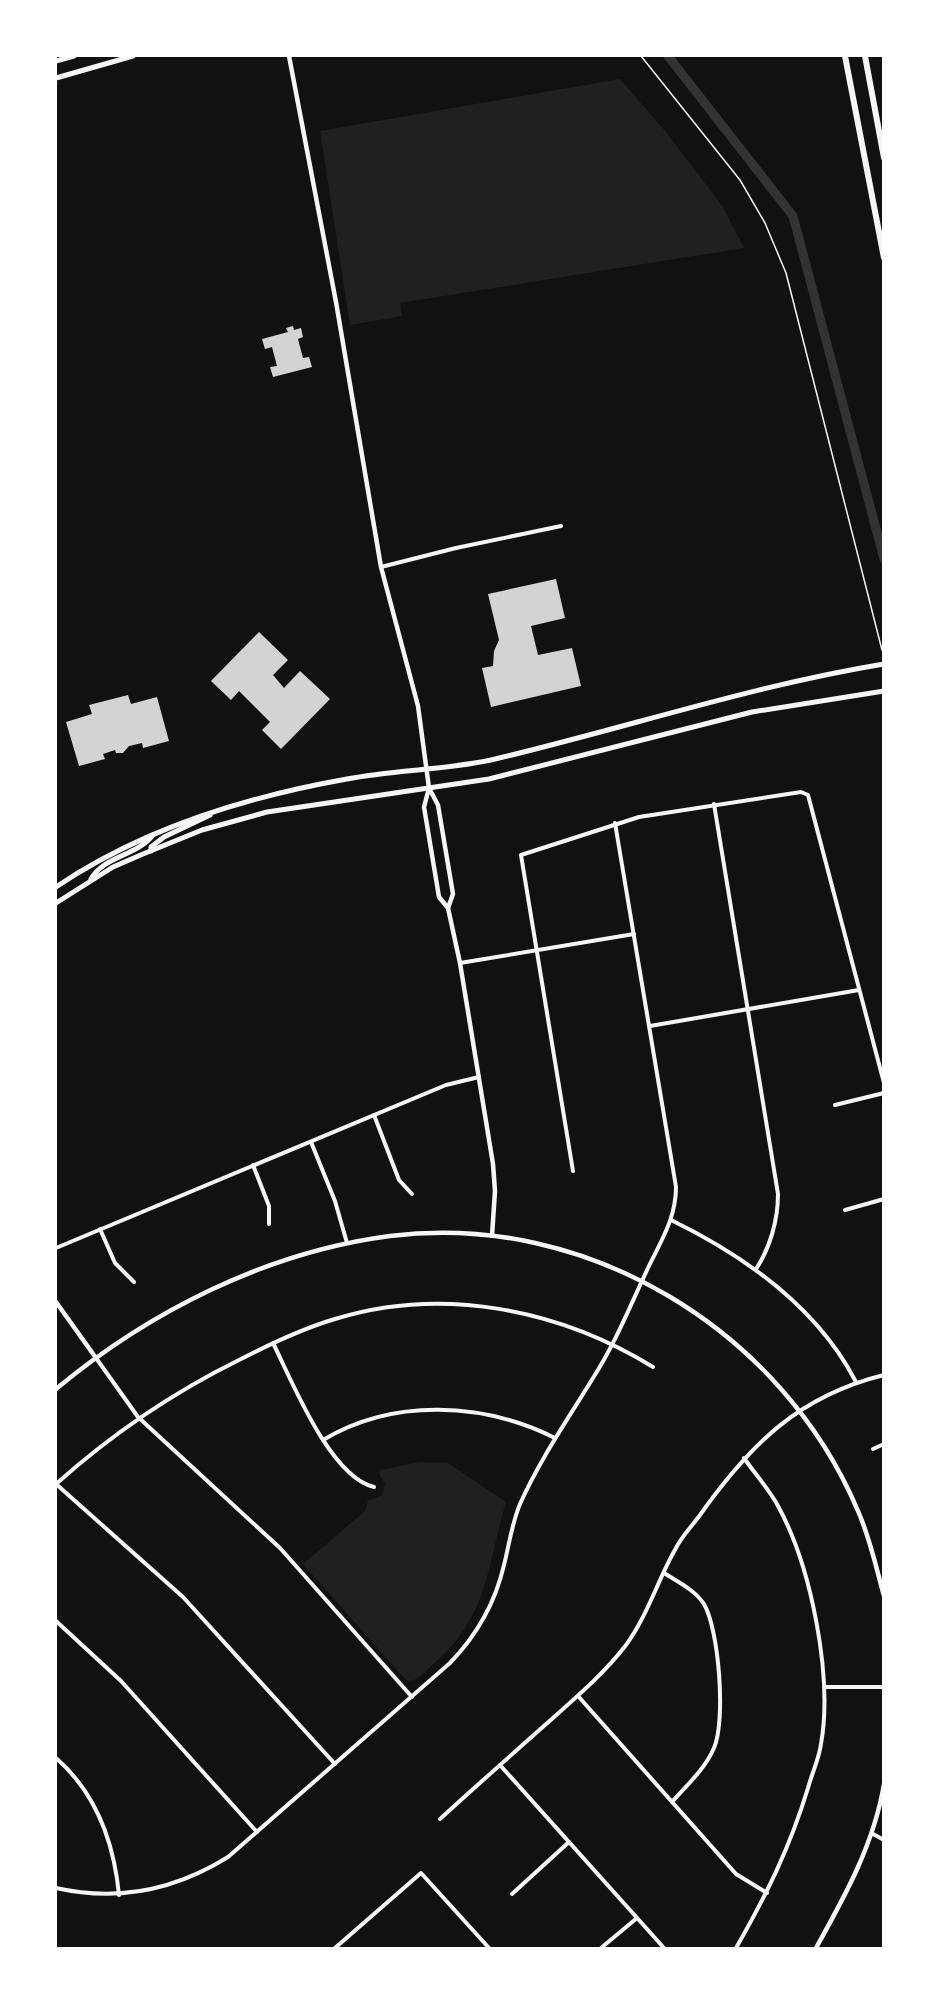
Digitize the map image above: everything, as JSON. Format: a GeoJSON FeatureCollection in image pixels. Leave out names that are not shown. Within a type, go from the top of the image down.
{"type":"FeatureCollection","features":[{"type":"Feature","properties":{"kind":"main road"},"geometry":{"type":"LineString","coordinates":[[56,61],[74,56]]}},
{"type":"Feature","properties":{"kind":"main road"},"geometry":{"type":"LineString","coordinates":[[56,78],[133,56]]}},
{"type":"Feature","properties":{"kind":"main road"},"geometry":{"type":"LineString","coordinates":[[845,56],[884,258]]}},
{"type":"Feature","properties":{"kind":"main road"},"geometry":{"type":"LineString","coordinates":[[865,56],[884,158]]}},
{"type":"Feature","properties":{"kind":"main road"},"geometry":{"type":"LineString","coordinates":[[56,887],[124,846],[154,833],[214,813],[346,779],[488,760],[733,695],[884,664]]}},
{"type":"Feature","properties":{"kind":"main road"},"geometry":{"type":"LineString","coordinates":[[56,903],[90,881],[151,851],[202,830],[267,812],[429,788],[536,768],[752,712],[881,692]]}},
{"type":"Feature","properties":{"kind":"main road"},"geometry":{"type":"LineString","coordinates":[[151,851],[151,847],[164,837],[214,813]]}},
{"type":"Feature","properties":{"kind":"main road"},"geometry":{"type":"LineString","coordinates":[[90,881],[101,867],[139,848],[154,833]]}},
{"type":"Feature","properties":{"kind":"street"},"geometry":{"type":"LineString","coordinates":[[289,56],[336,302],[381,567],[418,706],[429,788],[438,804],[453,894],[448,908]]}},
{"type":"Feature","properties":{"kind":"street"},"geometry":{"type":"LineString","coordinates":[[381,567],[456,548],[561,526]]}},
{"type":"Feature","properties":{"kind":"street"},"geometry":{"type":"LineString","coordinates":[[429,788],[424,807],[439,897],[448,908],[460,963],[493,1173],[492,1236]]}},
{"type":"Feature","properties":{"kind":"street"},"geometry":{"type":"LineString","coordinates":[[573,1171],[521,855],[615,823],[670,810],[801,792],[807,795],[884,1083]]}},
{"type":"Feature","properties":{"kind":"street"},"geometry":{"type":"LineString","coordinates":[[714,804],[778,1194],[776,1217],[766,1252],[756,1269]]}},
{"type":"Feature","properties":{"kind":"street"},"geometry":{"type":"LineString","coordinates":[[56,1888],[95,1895],[150,1891],[187,1879],[228,1857],[412,1697],[460,1652],[487,1614],[499,1586],[519,1507],[555,1438],[611,1344],[671,1220],[676,1187],[615,823]]}},
{"type":"Feature","properties":{"kind":"street"},"geometry":{"type":"LineString","coordinates":[[460,963],[634,934]]}},
{"type":"Feature","properties":{"kind":"street"},"geometry":{"type":"LineString","coordinates":[[650,1026],[859,990]]}},
{"type":"Feature","properties":{"kind":"street"},"geometry":{"type":"LineString","coordinates":[[56,1248],[446,1085],[479,1077]]}},
{"type":"Feature","properties":{"kind":"street"},"geometry":{"type":"LineString","coordinates":[[835,1104],[884,1093]]}},
{"type":"Feature","properties":{"kind":"street"},"geometry":{"type":"LineString","coordinates":[[374,1115],[399,1179],[412,1194]]}},
{"type":"Feature","properties":{"kind":"street"},"geometry":{"type":"LineString","coordinates":[[310,1142],[335,1201],[347,1243]]}},
{"type":"Feature","properties":{"kind":"street"},"geometry":{"type":"LineString","coordinates":[[253,1165],[269,1206],[269,1224]]}},
{"type":"Feature","properties":{"kind":"street"},"geometry":{"type":"LineString","coordinates":[[845,1210],[884,1199]]}},
{"type":"Feature","properties":{"kind":"street"},"geometry":{"type":"LineString","coordinates":[[671,1220],[720,1245],[756,1269],[793,1301],[841,1353],[856,1382]]}},
{"type":"Feature","properties":{"kind":"street"},"geometry":{"type":"LineString","coordinates":[[100,1229],[115,1263],[134,1282]]}},
{"type":"Feature","properties":{"kind":"street"},"geometry":{"type":"LineString","coordinates":[[56,1389],[96,1358],[148,1323],[209,1291],[277,1264],[347,1243],[413,1234],[492,1236],[575,1254],[642,1280],[690,1307],[742,1347],[800,1410],[858,1511],[884,1596]]}},
{"type":"Feature","properties":{"kind":"street"},"geometry":{"type":"LineString","coordinates":[[56,1302],[138,1417],[279,1548],[412,1697]]}},
{"type":"Feature","properties":{"kind":"street"},"geometry":{"type":"LineString","coordinates":[[334,1764],[198,1612],[56,1484],[138,1417],[208,1375],[273,1343],[336,1318],[370,1311],[433,1304],[485,1306],[516,1311],[575,1328],[653,1367]]}},
{"type":"Feature","properties":{"kind":"street"},"geometry":{"type":"LineString","coordinates":[[273,1343],[323,1440],[344,1467],[364,1485],[374,1487]]}},
{"type":"Feature","properties":{"kind":"street"},"geometry":{"type":"LineString","coordinates":[[440,1819],[578,1696],[626,1645],[643,1618],[677,1545],[729,1473],[744,1458],[800,1410],[856,1382],[884,1375]]}},
{"type":"Feature","properties":{"kind":"street"},"geometry":{"type":"LineString","coordinates":[[323,1440],[346,1427],[387,1416],[444,1409],[501,1417],[555,1438]]}},
{"type":"Feature","properties":{"kind":"street"},"geometry":{"type":"LineString","coordinates":[[873,1449],[884,1444]]}},
{"type":"Feature","properties":{"kind":"street"},"geometry":{"type":"LineString","coordinates":[[736,1948],[767,1893],[792,1839],[821,1745],[825,1687],[812,1599],[802,1564],[778,1506],[744,1458]]}},
{"type":"Feature","properties":{"kind":"street"},"geometry":{"type":"LineString","coordinates":[[664,1574],[696,1594],[704,1605],[714,1627],[718,1661],[719,1722],[715,1746],[705,1764],[672,1802]]}},
{"type":"Feature","properties":{"kind":"street"},"geometry":{"type":"LineString","coordinates":[[56,1621],[121,1681],[257,1832]]}},
{"type":"Feature","properties":{"kind":"street"},"geometry":{"type":"LineString","coordinates":[[825,1687],[884,1688]]}},
{"type":"Feature","properties":{"kind":"street"},"geometry":{"type":"LineString","coordinates":[[578,1696],[736,1874],[767,1893]]}},
{"type":"Feature","properties":{"kind":"street"},"geometry":{"type":"LineString","coordinates":[[56,1758],[81,1785],[101,1820],[113,1854],[118,1895]]}},
{"type":"Feature","properties":{"kind":"street"},"geometry":{"type":"LineString","coordinates":[[500,1765],[664,1948]]}},
{"type":"Feature","properties":{"kind":"street"},"geometry":{"type":"LineString","coordinates":[[816,1948],[849,1888],[873,1834],[884,1784]]}},
{"type":"Feature","properties":{"kind":"street"},"geometry":{"type":"LineString","coordinates":[[873,1834],[884,1840]]}},
{"type":"Feature","properties":{"kind":"street"},"geometry":{"type":"LineString","coordinates":[[512,1894],[569,1842]]}},
{"type":"Feature","properties":{"kind":"street"},"geometry":{"type":"LineString","coordinates":[[335,1948],[422,1873],[489,1948]]}},
{"type":"Feature","properties":{"kind":"street"},"geometry":{"type":"LineString","coordinates":[[601,1948],[637,1918]]}},
{"type":"Feature","properties":{"kind":"path"},"geometry":{"type":"LineString","coordinates":[[641,56],[740,180],[776,247],[786,273],[882,650]]}},
{"type":"Feature","properties":{"kind":"shaded area"},"geometry":{"type":"Polygon","coordinates":[[[620,79],[666,132],[723,207],[744,248],[400,303],[402,316],[350,325],[320,131],[620,79]]]}},
{"type":"Feature","properties":{"kind":"shaded area"},"geometry":{"type":"Polygon","coordinates":[[[420,1462],[448,1463],[506,1502],[489,1571],[464,1631],[449,1649],[419,1677],[410,1681],[406,1680],[303,1564],[365,1511],[368,1501],[382,1495],[385,1484],[379,1474],[380,1470],[420,1462]]]}},
{"type":"Feature","properties":{"kind":"building"},"geometry":{"type":"Polygon","coordinates":[[[293,326],[294,330],[301,328],[303,337],[298,339],[303,358],[309,357],[312,367],[273,377],[270,367],[277,366],[272,347],[265,349],[262,339],[288,332],[286,328],[293,326]]]}},
{"type":"Feature","properties":{"kind":"building"},"geometry":{"type":"Polygon","coordinates":[[[556,579],[565,618],[531,626],[538,655],[572,648],[581,686],[491,707],[482,668],[493,666],[494,651],[499,640],[488,594],[556,579]]]}},
{"type":"Feature","properties":{"kind":"building"},"geometry":{"type":"Polygon","coordinates":[[[259,632],[288,660],[273,675],[284,688],[300,671],[330,699],[281,749],[262,730],[270,722],[239,691],[231,700],[211,681],[259,632]]]}},
{"type":"Feature","properties":{"kind":"building"},"geometry":{"type":"Polygon","coordinates":[[[128,695],[131,704],[157,697],[169,741],[143,748],[142,743],[129,746],[123,753],[116,753],[115,750],[103,754],[105,759],[79,766],[66,722],[92,714],[89,705],[128,695]]]}},
{"type":"Feature","properties":{"kind":"waterway"},"geometry":{"type":"LineString","coordinates":[[668,56],[793,216],[884,559]]}}]}
